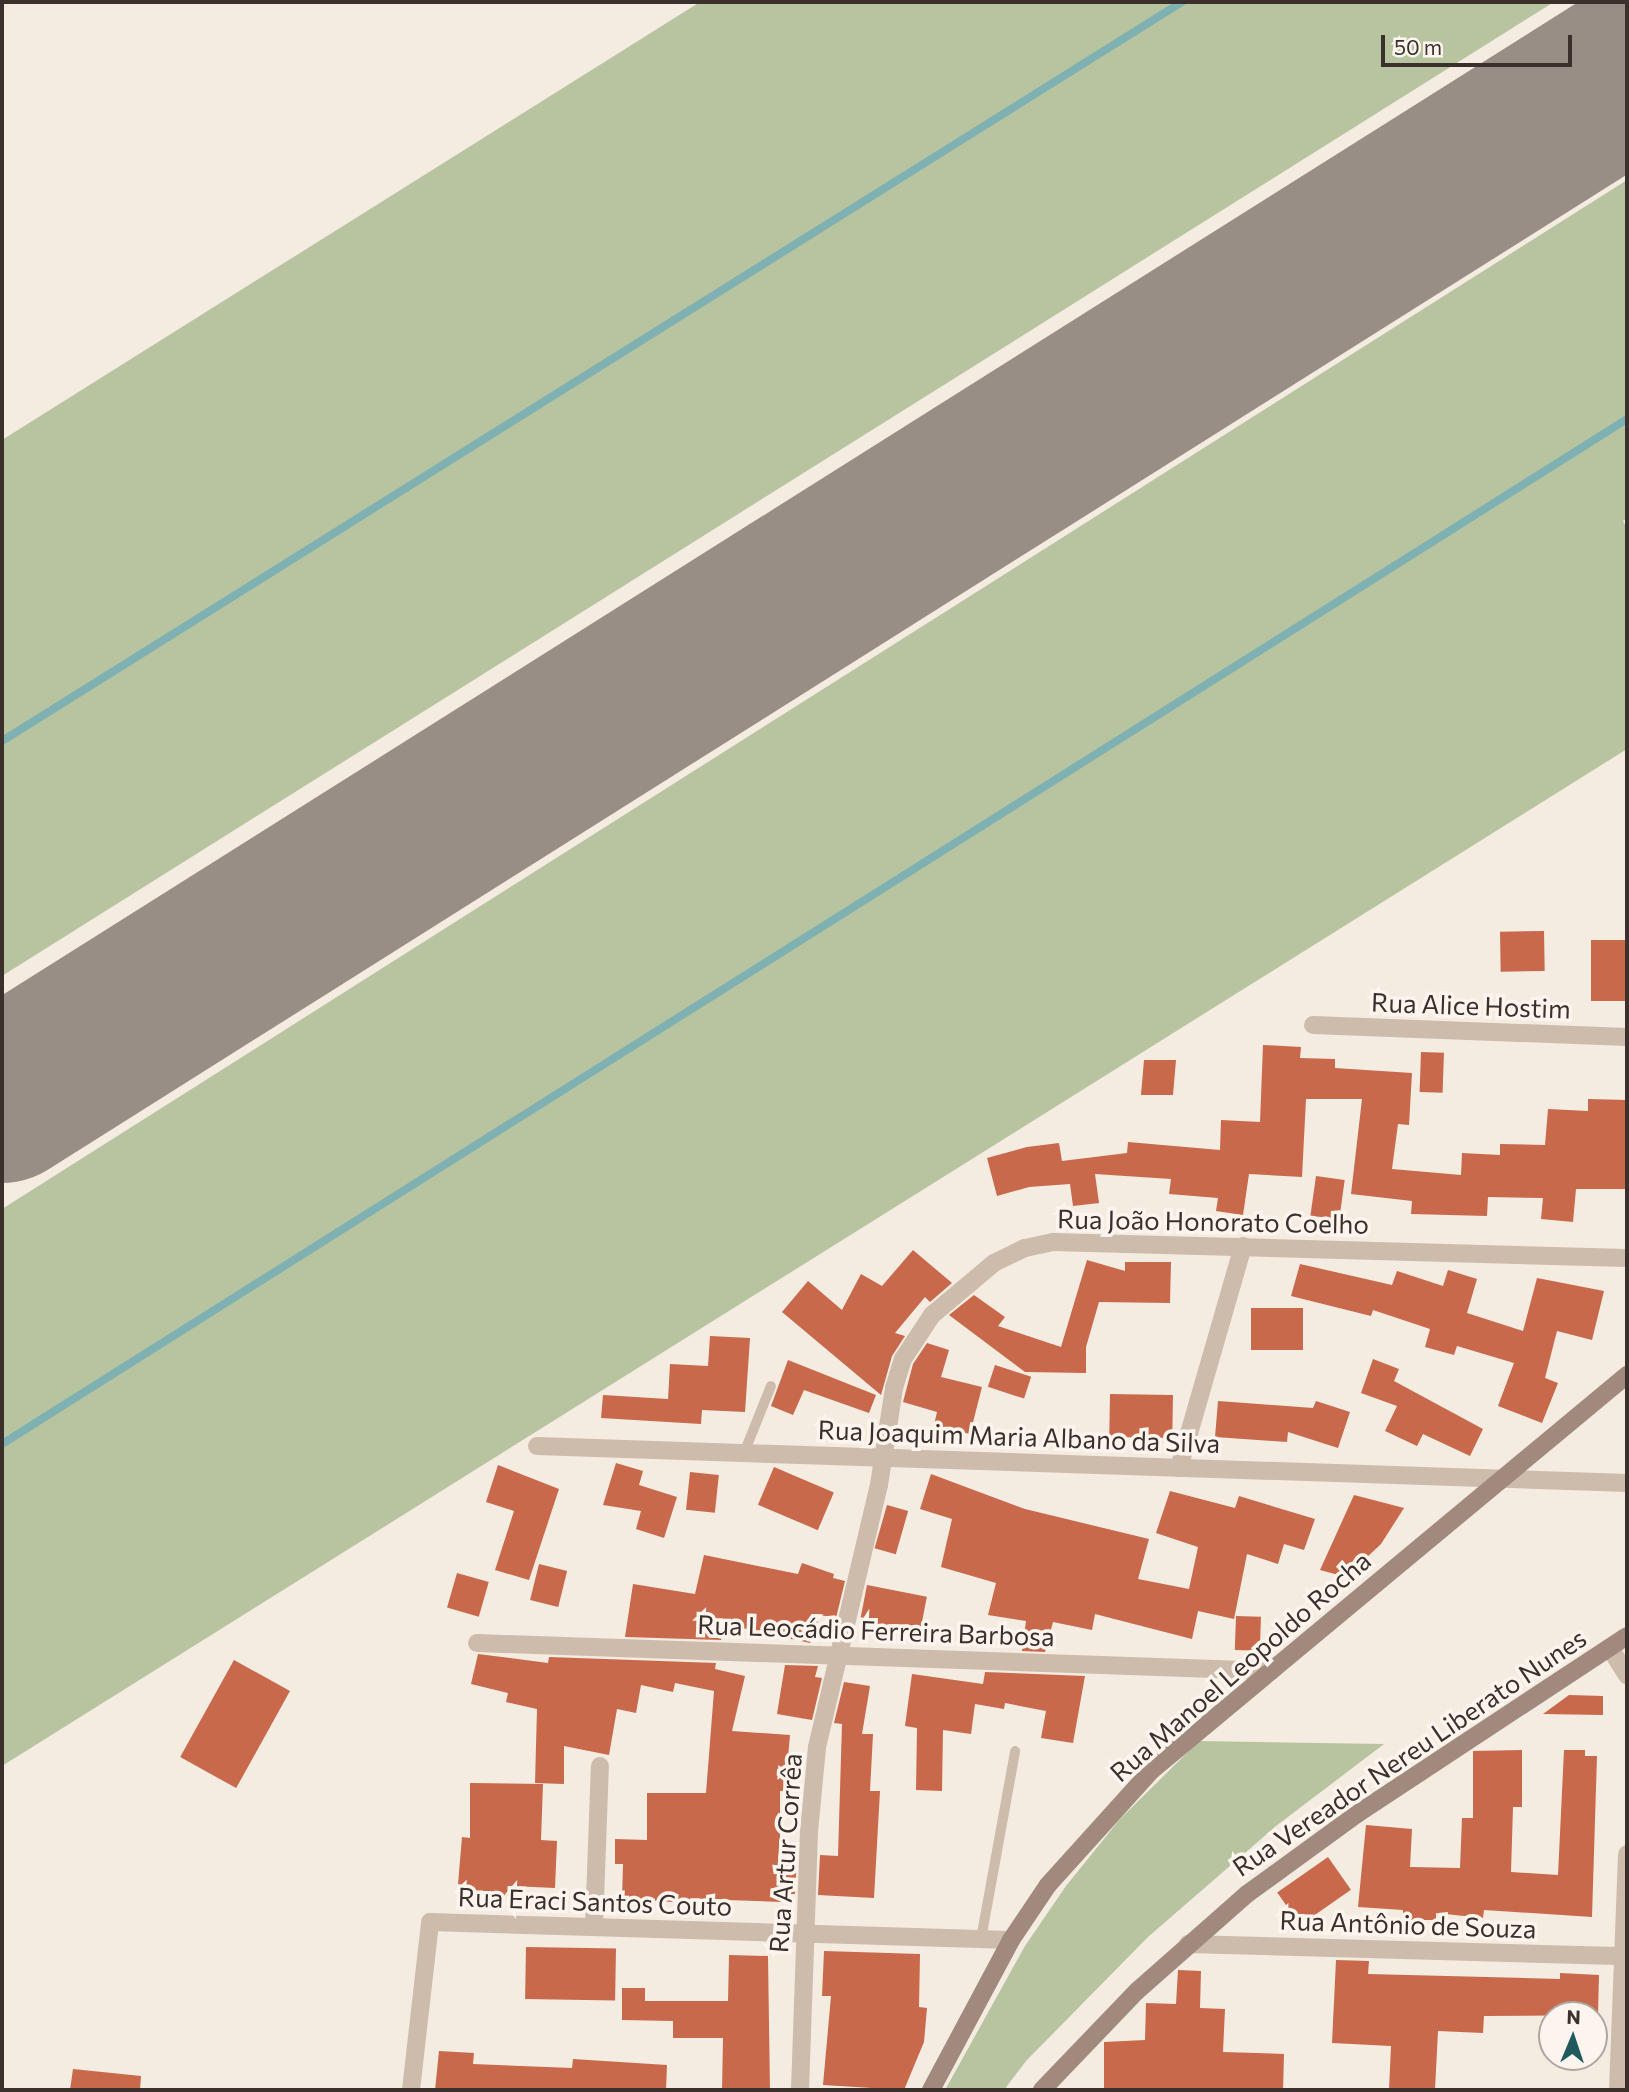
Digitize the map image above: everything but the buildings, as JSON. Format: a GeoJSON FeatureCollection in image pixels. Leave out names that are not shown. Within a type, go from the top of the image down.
{"type":"FeatureCollection","features":[{"type":"Feature","properties":{"kind":"main road","name":"Rua Manoel Leopoldo Rocha"},"geometry":{"type":"LineString","coordinates":[[931,2090],[1011,1940],[1071,1857],[1152,1770],[1627,1375]]}},
{"type":"Feature","properties":{"kind":"main road","name":"Rua Vereador Nereu Liberato Nunes"},"geometry":{"type":"LineString","coordinates":[[1042,2090],[1188,1944],[1298,1855],[1627,1636]]}},
{"type":"Feature","properties":{"kind":"street","name":"Rua Alice Hostim"},"geometry":{"type":"LineString","coordinates":[[1312,1025],[1627,1037]]}},
{"type":"Feature","properties":{"kind":"street","name":"Rua João Honorato Coelho"},"geometry":{"type":"LineString","coordinates":[[881,1457],[894,1388],[915,1335],[932,1315],[994,1264],[1025,1248],[1053,1242],[1627,1258]]}},
{"type":"Feature","properties":{"kind":"street"},"geometry":{"type":"LineString","coordinates":[[1179,1468],[1243,1246]]}},
{"type":"Feature","properties":{"kind":"street","name":"Rua Joaquim Maria Albano da Silva"},"geometry":{"type":"LineString","coordinates":[[537,1446],[1627,1483]]}},
{"type":"Feature","properties":{"kind":"street","name":"Rua Artur Corrêa"},"geometry":{"type":"LineString","coordinates":[[800,2090],[812,1779],[879,1485],[881,1457]]}},
{"type":"Feature","properties":{"kind":"street","name":"Rua Leocádio Ferreira Barbosa"},"geometry":{"type":"LineString","coordinates":[[477,1643],[1272,1671]]}},
{"type":"Feature","properties":{"kind":"street"},"geometry":{"type":"LineString","coordinates":[[1610,1648],[1627,1675]]}},
{"type":"Feature","properties":{"kind":"street"},"geometry":{"type":"LineString","coordinates":[[594,1927],[600,1766]]}},
{"type":"Feature","properties":{"kind":"street"},"geometry":{"type":"LineString","coordinates":[[1618,2090],[1627,1854]]}},
{"type":"Feature","properties":{"kind":"street","name":"Rua Eraci Santos Couto"},"geometry":{"type":"LineString","coordinates":[[411,2090],[430,1922],[1011,1940]]}},
{"type":"Feature","properties":{"kind":"street","name":"Rua Antônio de Souza"},"geometry":{"type":"LineString","coordinates":[[1188,1944],[1625,1956]]}},
{"type":"Feature","properties":{"kind":"lane"},"geometry":{"type":"LineString","coordinates":[[744,1453],[771,1386]]}},
{"type":"Feature","properties":{"kind":"lane"},"geometry":{"type":"LineString","coordinates":[[981,1939],[1015,1751]]}},
{"type":"Feature","properties":{"kind":"green space"},"geometry":{"type":"Polygon","coordinates":[[[700,2],[1554,2],[2,976],[2,440],[700,2]]]}},
{"type":"Feature","properties":{"kind":"green space"},"geometry":{"type":"Polygon","coordinates":[[[1627,180],[1627,518],[1623,521],[1627,528],[1627,749],[2,1766],[2,1209],[1627,180]]]}},
{"type":"Feature","properties":{"kind":"green space"},"geometry":{"type":"Polygon","coordinates":[[[1199,1741],[1384,1744],[1276,1826],[1148,1937],[1026,2061],[1004,2090],[945,2090],[1025,1946],[1066,1886],[1120,1819],[1199,1741]]]}},
{"type":"Feature","properties":{"kind":"waterway"},"geometry":{"type":"LineString","coordinates":[[2,741],[1182,2]]}},
{"type":"Feature","properties":{"kind":"waterway"},"geometry":{"type":"LineString","coordinates":[[2,1444],[1627,419]]}},
{"type":"Feature","properties":{"kind":"runway"},"geometry":{"type":"LineString","coordinates":[[2,1097],[1627,73]]}}]}
